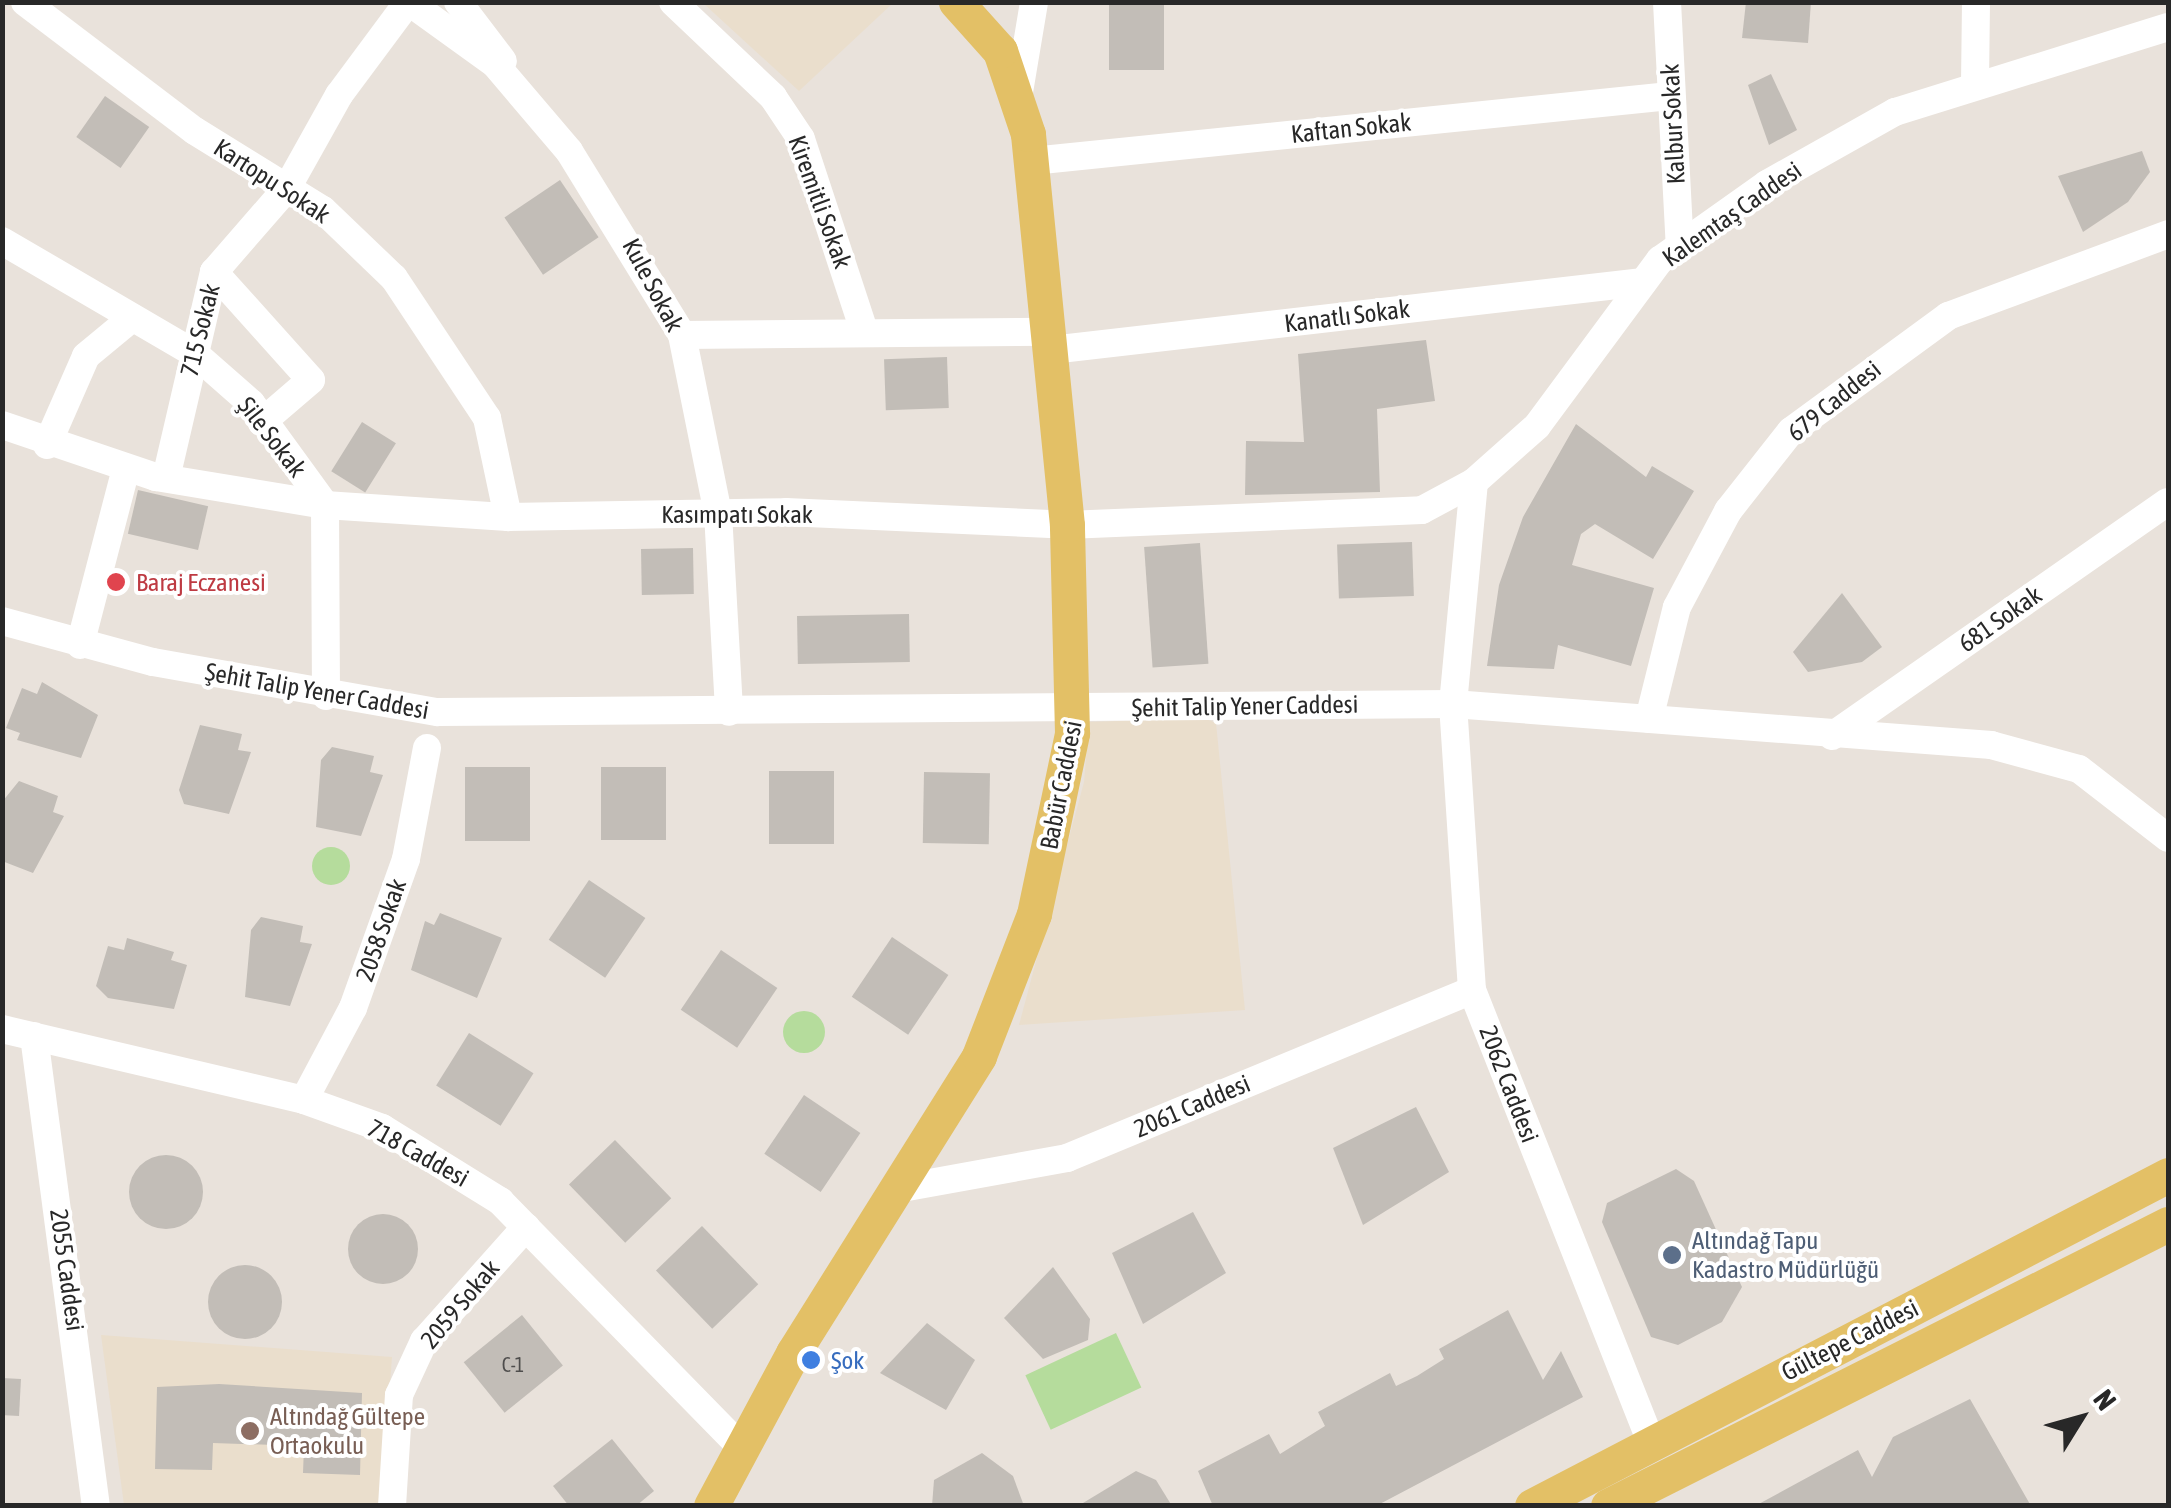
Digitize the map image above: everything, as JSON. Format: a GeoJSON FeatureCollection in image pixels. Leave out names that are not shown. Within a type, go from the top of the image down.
{"type":"FeatureCollection","features":[{"type":"Feature","properties":{"kind":"main road","name":"Babür Caddesi"},"geometry":{"type":"LineString","coordinates":[[711,1506],[738,1444],[902,1188],[1000,1008],[1034,914],[1075,707],[1067,526],[1032,160],[1018,98],[1000,51],[956,2]]}},
{"type":"Feature","properties":{"kind":"main road","name":"Gültepe Caddesi"},"geometry":{"type":"LineString","coordinates":[[1532,1506],[2168,1175]]}},
{"type":"Feature","properties":{"kind":"main road","name":"Gültepe Caddesi"},"geometry":{"type":"LineString","coordinates":[[1608,1506],[2168,1224]]}},
{"type":"Feature","properties":{"kind":"street","name":"Kartopu Sokak"},"geometry":{"type":"LineString","coordinates":[[25,2],[48,29],[287,188],[394,278],[453,361],[487,418],[508,516]]}},
{"type":"Feature","properties":{"kind":"street","name":"715 Sokak"},"geometry":{"type":"LineString","coordinates":[[166,478],[214,272],[287,188],[339,96],[409,2]]}},
{"type":"Feature","properties":{"kind":"street","name":"Kule Sokak"},"geometry":{"type":"LineString","coordinates":[[409,2],[494,64],[524,98],[636,248],[682,335],[718,513],[729,712]]}},
{"type":"Feature","properties":{"kind":"street"},"geometry":{"type":"LineString","coordinates":[[458,2],[524,98]]}},
{"type":"Feature","properties":{"kind":"street","name":"Kiremitli Sokak"},"geometry":{"type":"LineString","coordinates":[[673,2],[773,97],[801,138],[863,328]]}},
{"type":"Feature","properties":{"kind":"street"},"geometry":{"type":"LineString","coordinates":[[1018,98],[1034,2]]}},
{"type":"Feature","properties":{"kind":"street","name":"Kalbur Sokak"},"geometry":{"type":"LineString","coordinates":[[1667,2],[1680,246]]}},
{"type":"Feature","properties":{"kind":"street"},"geometry":{"type":"LineString","coordinates":[[1975,84],[1976,2]]}},
{"type":"Feature","properties":{"kind":"street","name":"Kalemtaş Caddesi"},"geometry":{"type":"LineString","coordinates":[[1474,482],[1537,426],[1643,282],[1680,246],[1895,112],[2168,27]]}},
{"type":"Feature","properties":{"kind":"street","name":"Kaftan Sokak"},"geometry":{"type":"LineString","coordinates":[[1032,160],[1670,96]]}},
{"type":"Feature","properties":{"kind":"street","name":"679 Caddesi"},"geometry":{"type":"LineString","coordinates":[[1649,718],[1678,607],[1728,511],[1791,431],[1948,316],[2168,234]]}},
{"type":"Feature","properties":{"kind":"street","name":"Şile Sokak"},"geometry":{"type":"LineString","coordinates":[[2,241],[194,352],[262,422],[325,506]]}},
{"type":"Feature","properties":{"kind":"street"},"geometry":{"type":"LineString","coordinates":[[214,272],[311,380],[262,422]]}},
{"type":"Feature","properties":{"kind":"street","name":"Kanatlı Sokak"},"geometry":{"type":"LineString","coordinates":[[682,335],[863,328],[1050,341],[1643,282]]}},
{"type":"Feature","properties":{"kind":"street"},"geometry":{"type":"LineString","coordinates":[[47,445],[86,356],[132,318]]}},
{"type":"Feature","properties":{"kind":"street","name":"Kasımpatı Sokak"},"geometry":{"type":"LineString","coordinates":[[2,426],[47,445],[166,478],[325,506],[508,516],[718,513],[1067,526],[1356,520],[1422,510],[1474,482]]}},
{"type":"Feature","properties":{"kind":"street"},"geometry":{"type":"LineString","coordinates":[[80,645],[126,468]]}},
{"type":"Feature","properties":{"kind":"street"},"geometry":{"type":"LineString","coordinates":[[1453,704],[1474,482]]}},
{"type":"Feature","properties":{"kind":"street","name":"681 Sokak"},"geometry":{"type":"LineString","coordinates":[[1832,736],[2168,502]]}},
{"type":"Feature","properties":{"kind":"street"},"geometry":{"type":"LineString","coordinates":[[325,506],[326,696]]}},
{"type":"Feature","properties":{"kind":"street","name":"Şehit Talip Yener Caddesi"},"geometry":{"type":"LineString","coordinates":[[2,622],[80,645],[326,696],[438,712],[1453,704],[2039,753],[2115,792],[2168,838]]}},
{"type":"Feature","properties":{"kind":"street","name":"2062 Caddesi"},"geometry":{"type":"LineString","coordinates":[[1453,704],[1472,990],[1652,1444]]}},
{"type":"Feature","properties":{"kind":"street","name":"2058 Sokak"},"geometry":{"type":"LineString","coordinates":[[304,1100],[353,1008],[406,860],[427,748]]}},
{"type":"Feature","properties":{"kind":"street","name":"2061 Caddesi"},"geometry":{"type":"LineString","coordinates":[[902,1188],[1067,1158],[1472,990]]}},
{"type":"Feature","properties":{"kind":"street","name":"718 Caddesi"},"geometry":{"type":"LineString","coordinates":[[2,1029],[304,1100],[447,1166],[526,1226],[738,1444]]}},
{"type":"Feature","properties":{"kind":"street","name":"2055 Caddesi"},"geometry":{"type":"LineString","coordinates":[[34,1036],[96,1506]]}},
{"type":"Feature","properties":{"kind":"street","name":"2059 Sokak"},"geometry":{"type":"LineString","coordinates":[[392,1506],[399,1395],[424,1342],[526,1226]]}},
{"type":"Feature","properties":{"kind":"shaded area"},"geometry":{"type":"Polygon","coordinates":[[[703,3],[893,3],[799,91],[703,3]]]}},
{"type":"Feature","properties":{"kind":"shaded area"},"geometry":{"type":"Polygon","coordinates":[[[1204,718],[1216,723],[1245,1010],[1019,1025],[1084,782],[1089,722],[1204,718]]]}},
{"type":"Feature","properties":{"kind":"shaded area","name":"Altındağ Gültepe Ortaokulu"},"geometry":{"type":"Polygon","coordinates":[[[101,1335],[392,1357],[381,1505],[124,1505],[101,1335]]]}},
{"type":"Feature","properties":{"kind":"green space"},"geometry":{"type":"Polygon","coordinates":[[[331,847],[344,853],[350,866],[344,879],[331,885],[318,879],[312,866],[318,853],[331,847]]]}},
{"type":"Feature","properties":{"kind":"green space"},"geometry":{"type":"Polygon","coordinates":[[[804,1011],[819,1017],[825,1032],[819,1047],[804,1053],[789,1047],[783,1032],[789,1017],[804,1011]]]}},
{"type":"Feature","properties":{"kind":"green space"},"geometry":{"type":"Polygon","coordinates":[[[1116,1333],[1141,1387],[1051,1430],[1025,1375],[1116,1333]]]}},
{"type":"Feature","properties":{"kind":"building"},"geometry":{"type":"Polygon","coordinates":[[[1109,2],[1164,2],[1164,70],[1109,70],[1109,2]]]}},
{"type":"Feature","properties":{"kind":"building"},"geometry":{"type":"Polygon","coordinates":[[[1746,2],[1811,2],[1808,43],[1742,38],[1746,2]]]}},
{"type":"Feature","properties":{"kind":"building"},"geometry":{"type":"Polygon","coordinates":[[[1771,74],[1797,130],[1769,145],[1748,85],[1771,74]]]}},
{"type":"Feature","properties":{"kind":"building"},"geometry":{"type":"Polygon","coordinates":[[[105,96],[149,127],[121,168],[76,137],[105,96]]]}},
{"type":"Feature","properties":{"kind":"building"},"geometry":{"type":"Polygon","coordinates":[[[2142,151],[2150,172],[2128,202],[2083,232],[2058,176],[2142,151]]]}},
{"type":"Feature","properties":{"kind":"building"},"geometry":{"type":"Polygon","coordinates":[[[560,180],[599,237],[543,275],[504,217],[560,180]]]}},
{"type":"Feature","properties":{"kind":"building"},"geometry":{"type":"Polygon","coordinates":[[[1426,340],[1435,401],[1377,409],[1380,492],[1245,495],[1246,441],[1304,442],[1298,354],[1426,340]]]}},
{"type":"Feature","properties":{"kind":"building"},"geometry":{"type":"Polygon","coordinates":[[[947,357],[949,408],[886,410],[884,359],[947,357]]]}},
{"type":"Feature","properties":{"kind":"building"},"geometry":{"type":"Polygon","coordinates":[[[362,422],[396,443],[365,492],[331,471],[362,422]]]}},
{"type":"Feature","properties":{"kind":"building"},"geometry":{"type":"Polygon","coordinates":[[[1576,424],[1646,477],[1652,466],[1694,491],[1653,559],[1595,524],[1581,534],[1572,565],[1654,588],[1631,666],[1558,645],[1554,669],[1487,666],[1499,585],[1523,517],[1576,424]]]}},
{"type":"Feature","properties":{"kind":"building"},"geometry":{"type":"Polygon","coordinates":[[[138,490],[208,506],[198,550],[128,534],[138,490]]]}},
{"type":"Feature","properties":{"kind":"building"},"geometry":{"type":"Polygon","coordinates":[[[1412,542],[1414,596],[1339,599],[1337,545],[1412,542]]]}},
{"type":"Feature","properties":{"kind":"building"},"geometry":{"type":"Polygon","coordinates":[[[1200,543],[1208,664],[1153,668],[1144,547],[1200,543]]]}},
{"type":"Feature","properties":{"kind":"building"},"geometry":{"type":"Polygon","coordinates":[[[693,548],[694,594],[642,595],[641,549],[693,548]]]}},
{"type":"Feature","properties":{"kind":"building"},"geometry":{"type":"Polygon","coordinates":[[[1842,593],[1882,647],[1862,662],[1808,672],[1793,652],[1842,593]]]}},
{"type":"Feature","properties":{"kind":"building"},"geometry":{"type":"Polygon","coordinates":[[[909,614],[910,662],[798,664],[797,616],[909,614]]]}},
{"type":"Feature","properties":{"kind":"building"},"geometry":{"type":"Polygon","coordinates":[[[42,682],[98,715],[81,758],[17,740],[20,733],[6,728],[22,688],[37,694],[42,682]]]}},
{"type":"Feature","properties":{"kind":"building"},"geometry":{"type":"Polygon","coordinates":[[[200,725],[242,734],[238,750],[251,752],[229,814],[184,804],[179,790],[200,725]]]}},
{"type":"Feature","properties":{"kind":"building"},"geometry":{"type":"Polygon","coordinates":[[[332,747],[374,756],[370,772],[383,775],[361,836],[316,827],[321,760],[332,747]]]}},
{"type":"Feature","properties":{"kind":"building"},"geometry":{"type":"Polygon","coordinates":[[[465,767],[530,767],[530,841],[465,841],[465,767]]]}},
{"type":"Feature","properties":{"kind":"building"},"geometry":{"type":"Polygon","coordinates":[[[601,767],[666,767],[666,840],[601,840],[601,767]]]}},
{"type":"Feature","properties":{"kind":"building"},"geometry":{"type":"Polygon","coordinates":[[[769,771],[834,771],[834,844],[769,844],[769,771]]]}},
{"type":"Feature","properties":{"kind":"building"},"geometry":{"type":"Polygon","coordinates":[[[924,772],[990,773],[989,844],[923,843],[924,772]]]}},
{"type":"Feature","properties":{"kind":"building"},"geometry":{"type":"Polygon","coordinates":[[[19,781],[58,796],[53,812],[64,816],[33,873],[2,861],[2,802],[19,781]]]}},
{"type":"Feature","properties":{"kind":"building"},"geometry":{"type":"Polygon","coordinates":[[[589,880],[645,918],[605,978],[549,940],[589,880]]]}},
{"type":"Feature","properties":{"kind":"building"},"geometry":{"type":"Polygon","coordinates":[[[440,913],[502,938],[477,998],[411,970],[425,921],[434,925],[440,913]]]}},
{"type":"Feature","properties":{"kind":"building"},"geometry":{"type":"Polygon","coordinates":[[[261,917],[303,926],[300,942],[312,944],[290,1006],[245,997],[251,930],[261,917]]]}},
{"type":"Feature","properties":{"kind":"building"},"geometry":{"type":"Polygon","coordinates":[[[892,937],[948,975],[908,1035],[852,997],[892,937]]]}},
{"type":"Feature","properties":{"kind":"building"},"geometry":{"type":"Polygon","coordinates":[[[127,938],[174,952],[171,960],[187,965],[174,1009],[108,998],[96,986],[108,946],[124,950],[127,938]]]}},
{"type":"Feature","properties":{"kind":"building"},"geometry":{"type":"Polygon","coordinates":[[[721,950],[777,988],[737,1048],[681,1010],[721,950]]]}},
{"type":"Feature","properties":{"kind":"building"},"geometry":{"type":"Polygon","coordinates":[[[469,1033],[533,1073],[501,1126],[436,1086],[469,1033]]]}},
{"type":"Feature","properties":{"kind":"building"},"geometry":{"type":"Polygon","coordinates":[[[804,1095],[860,1133],[821,1192],[764,1154],[804,1095]]]}},
{"type":"Feature","properties":{"kind":"building"},"geometry":{"type":"Polygon","coordinates":[[[1416,1107],[1449,1172],[1363,1225],[1333,1148],[1416,1107]]]}},
{"type":"Feature","properties":{"kind":"building"},"geometry":{"type":"Polygon","coordinates":[[[615,1140],[671,1198],[625,1243],[569,1184],[615,1140]]]}},
{"type":"Feature","properties":{"kind":"building"},"geometry":{"type":"Polygon","coordinates":[[[166,1155],[192,1166],[203,1192],[192,1218],[166,1229],[140,1218],[129,1192],[140,1166],[166,1155]]]}},
{"type":"Feature","properties":{"kind":"building","name":"Altındağ Tapu Kadastro Müdürlüğü"},"geometry":{"type":"Polygon","coordinates":[[[1676,1169],[1694,1181],[1742,1287],[1722,1322],[1678,1345],[1651,1337],[1602,1222],[1607,1203],[1676,1169]]]}},
{"type":"Feature","properties":{"kind":"building"},"geometry":{"type":"Polygon","coordinates":[[[1193,1212],[1226,1273],[1143,1324],[1112,1253],[1193,1212]]]}},
{"type":"Feature","properties":{"kind":"building"},"geometry":{"type":"Polygon","coordinates":[[[383,1214],[397,1216],[408,1224],[416,1235],[416,1263],[408,1274],[397,1282],[383,1284],[369,1282],[358,1274],[350,1263],[348,1249],[350,1235],[358,1224],[369,1216],[383,1214]]]}},
{"type":"Feature","properties":{"kind":"building"},"geometry":{"type":"Polygon","coordinates":[[[702,1226],[758,1284],[712,1329],[656,1270],[702,1226]]]}},
{"type":"Feature","properties":{"kind":"building"},"geometry":{"type":"Polygon","coordinates":[[[245,1265],[271,1276],[282,1302],[271,1328],[245,1339],[219,1328],[208,1302],[219,1276],[245,1265]]]}},
{"type":"Feature","properties":{"kind":"building"},"geometry":{"type":"Polygon","coordinates":[[[1053,1267],[1090,1319],[1088,1340],[1043,1359],[1004,1318],[1053,1267]]]}},
{"type":"Feature","properties":{"kind":"building"},"geometry":{"type":"Polygon","coordinates":[[[1508,1310],[1543,1380],[1561,1351],[1583,1397],[1376,1506],[1213,1506],[1198,1471],[1269,1434],[1280,1454],[1325,1426],[1318,1412],[1390,1373],[1396,1386],[1417,1376],[1444,1359],[1439,1349],[1508,1310]]]}},
{"type":"Feature","properties":{"kind":"building"},"geometry":{"type":"Polygon","coordinates":[[[522,1315],[563,1366],[505,1413],[464,1362],[522,1315]]]}},
{"type":"Feature","properties":{"kind":"building"},"geometry":{"type":"Polygon","coordinates":[[[927,1323],[975,1360],[946,1410],[880,1373],[927,1323]]]}},
{"type":"Feature","properties":{"kind":"building"},"geometry":{"type":"Polygon","coordinates":[[[2,1378],[21,1379],[19,1416],[2,1415],[2,1378]]]}},
{"type":"Feature","properties":{"kind":"building"},"geometry":{"type":"Polygon","coordinates":[[[219,1384],[362,1393],[360,1475],[303,1473],[304,1446],[213,1443],[212,1470],[155,1469],[157,1387],[219,1384]]]}},
{"type":"Feature","properties":{"kind":"building"},"geometry":{"type":"Polygon","coordinates":[[[1970,1399],[2031,1506],[1755,1506],[1858,1450],[1872,1477],[1893,1437],[1970,1399]]]}},
{"type":"Feature","properties":{"kind":"building"},"geometry":{"type":"Polygon","coordinates":[[[612,1439],[654,1491],[636,1506],[569,1506],[553,1486],[612,1439]]]}},
{"type":"Feature","properties":{"kind":"building"},"geometry":{"type":"Polygon","coordinates":[[[982,1453],[1013,1476],[1024,1506],[932,1506],[934,1480],[982,1453]]]}},
{"type":"Feature","properties":{"kind":"building"},"geometry":{"type":"Polygon","coordinates":[[[1136,1471],[1156,1480],[1172,1506],[1078,1506],[1136,1471]]]}},
{"type":"Feature","properties":{"kind":"place","name":"Baraj Eczanesi"},"geometry":{"type":"Point","coordinates":[116,582]}},
{"type":"Feature","properties":{"kind":"place","name":"Altındağ Tapu Kadastro Müdürlüğü"},"geometry":{"type":"Point","coordinates":[1672,1255]}},
{"type":"Feature","properties":{"kind":"place","name":"Şok"},"geometry":{"type":"Point","coordinates":[811,1360]}},
{"type":"Feature","properties":{"kind":"place","name":"Altındağ Gültepe Ortaokulu"},"geometry":{"type":"Point","coordinates":[250,1431]}}]}
